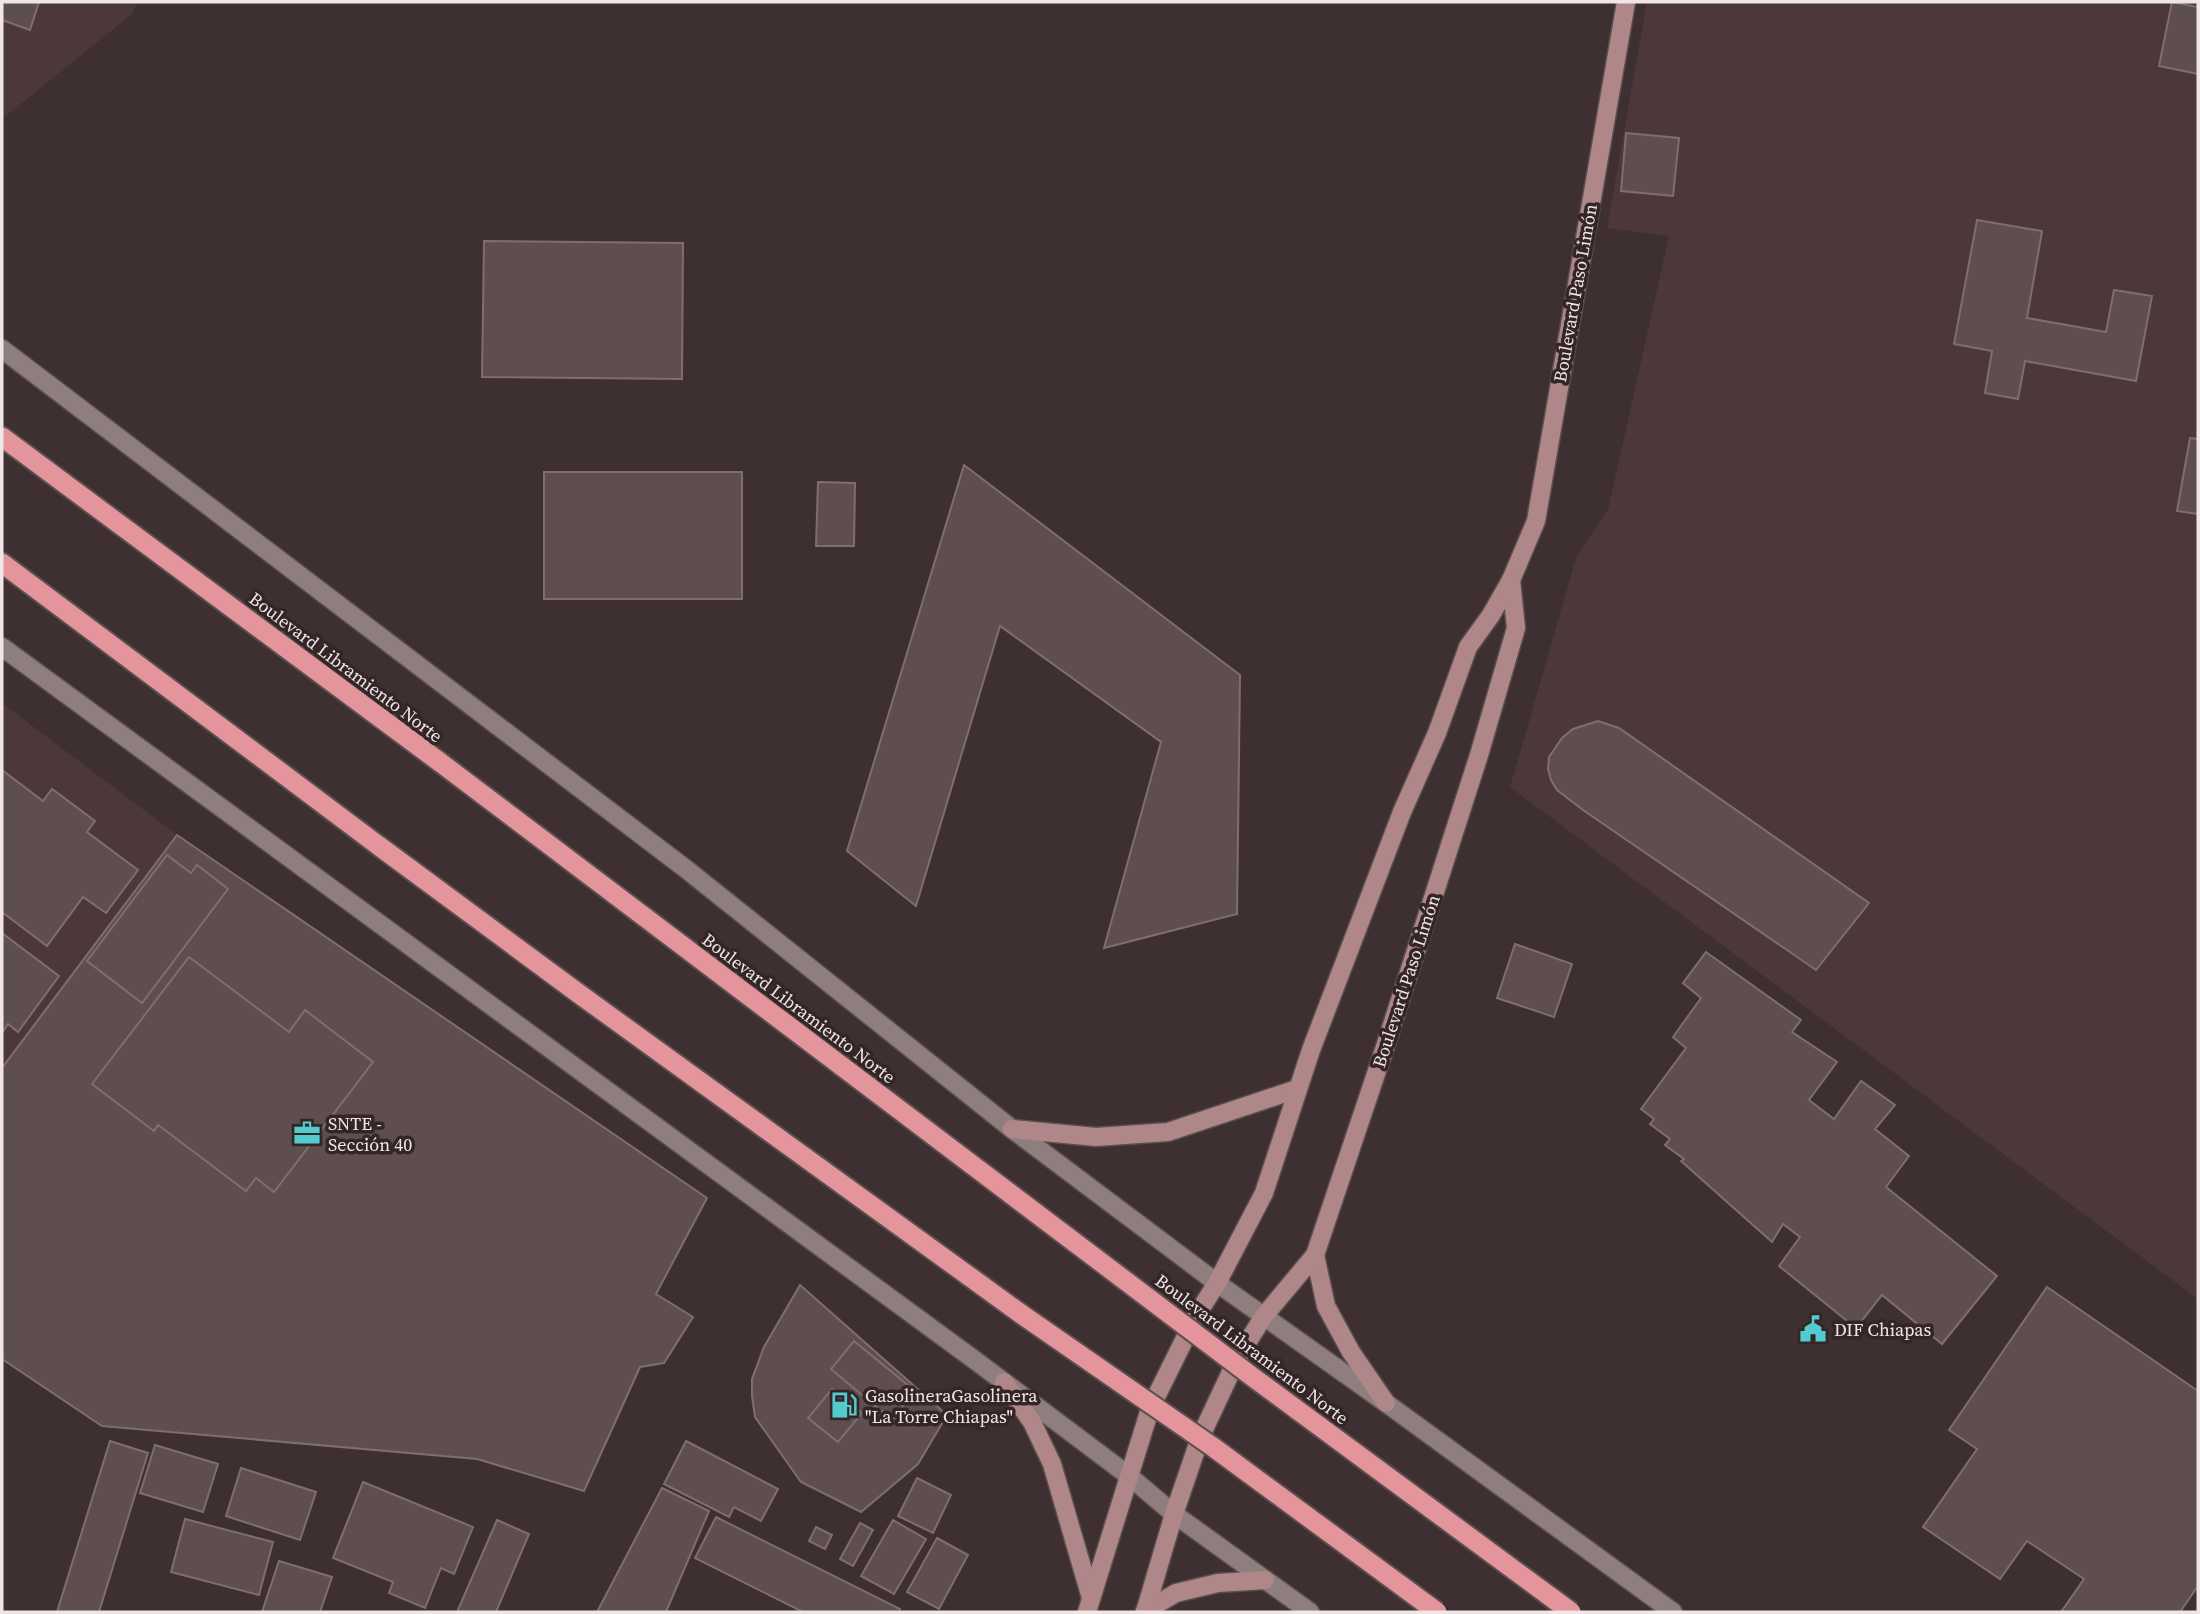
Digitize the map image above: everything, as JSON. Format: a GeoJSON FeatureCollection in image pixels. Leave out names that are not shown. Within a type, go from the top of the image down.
{"type":"FeatureCollection","features":[{"type":"Feature","properties":{"kind":"highway","name":"Boulevard Libramiento Norte"},"geometry":{"type":"LineString","coordinates":[[2,437],[441,763],[1254,1378],[1572,1612]]}},
{"type":"Feature","properties":{"kind":"highway"},"geometry":{"type":"LineString","coordinates":[[2,563],[593,1004],[1024,1316],[1213,1447],[1437,1612]]}},
{"type":"Feature","properties":{"kind":"main road","name":"Boulevard Paso Limón"},"geometry":{"type":"LineString","coordinates":[[1089,1605],[1150,1409],[1196,1316],[1217,1283],[1264,1193],[1297,1089],[1402,812],[1437,733],[1468,646],[1511,580],[1536,521],[1626,2]]}},
{"type":"Feature","properties":{"kind":"main road","name":"Boulevard Paso Limón"},"geometry":{"type":"LineString","coordinates":[[1145,1612],[1200,1438],[1238,1357],[1264,1316],[1315,1255],[1389,1037],[1513,640],[1516,628],[1511,580]]}},
{"type":"Feature","properties":{"kind":"main road"},"geometry":{"type":"LineString","coordinates":[[1012,1129],[1096,1137],[1168,1132],[1297,1089]]}},
{"type":"Feature","properties":{"kind":"main road"},"geometry":{"type":"LineString","coordinates":[[1315,1255],[1326,1306],[1386,1403]]}},
{"type":"Feature","properties":{"kind":"main road"},"geometry":{"type":"LineString","coordinates":[[1004,1382],[1032,1422],[1052,1464],[1089,1605]]}},
{"type":"Feature","properties":{"kind":"main road"},"geometry":{"type":"LineString","coordinates":[[1145,1612],[1176,1593],[1218,1583],[1265,1580]]}},
{"type":"Feature","properties":{"kind":"street"},"geometry":{"type":"LineString","coordinates":[[2,349],[686,869],[1012,1129],[1217,1283],[1673,1612]]}},
{"type":"Feature","properties":{"kind":"street"},"geometry":{"type":"LineString","coordinates":[[2,647],[1004,1382],[1129,1476],[1174,1514],[1310,1612]]}},
{"type":"Feature","properties":{"kind":"shaded area"},"geometry":{"type":"Polygon","coordinates":[[[2,2],[137,2],[132,14],[2,119],[2,2]]]}},
{"type":"Feature","properties":{"kind":"shaded area"},"geometry":{"type":"Polygon","coordinates":[[[1647,2],[2198,2],[2198,1299],[1510,787],[1577,555],[1608,510],[1669,236],[1607,228],[1647,2]]]}},
{"type":"Feature","properties":{"kind":"shaded area"},"geometry":{"type":"Polygon","coordinates":[[[2,703],[177,835],[2,1068],[2,703]]]}},
{"type":"Feature","properties":{"kind":"building"},"geometry":{"type":"Polygon","coordinates":[[[2,2],[39,2],[30,30],[2,20],[2,2]]]}},
{"type":"Feature","properties":{"kind":"building"},"geometry":{"type":"Polygon","coordinates":[[[2172,2],[2198,7],[2198,74],[2159,66],[2172,2]]]}},
{"type":"Feature","properties":{"kind":"building"},"geometry":{"type":"Polygon","coordinates":[[[1626,133],[1679,138],[1673,196],[1621,191],[1626,133]]]}},
{"type":"Feature","properties":{"kind":"building"},"geometry":{"type":"Polygon","coordinates":[[[1977,220],[2042,231],[2027,318],[2106,332],[2114,290],[2152,296],[2136,381],[2025,361],[2018,399],[1985,393],[1992,351],[1954,344],[1977,220]]]}},
{"type":"Feature","properties":{"kind":"building"},"geometry":{"type":"Polygon","coordinates":[[[484,241],[683,243],[682,379],[482,377],[484,241]]]}},
{"type":"Feature","properties":{"kind":"building"},"geometry":{"type":"Polygon","coordinates":[[[2190,438],[2198,439],[2198,514],[2177,511],[2190,438]]]}},
{"type":"Feature","properties":{"kind":"building"},"geometry":{"type":"Polygon","coordinates":[[[964,465],[1240,675],[1237,914],[1104,948],[1161,742],[1000,626],[916,906],[847,851],[964,465]]]}},
{"type":"Feature","properties":{"kind":"building"},"geometry":{"type":"Polygon","coordinates":[[[544,472],[742,472],[742,599],[544,599],[544,472]]]}},
{"type":"Feature","properties":{"kind":"building"},"geometry":{"type":"Polygon","coordinates":[[[818,482],[855,483],[854,546],[816,546],[818,482]]]}},
{"type":"Feature","properties":{"kind":"building"},"geometry":{"type":"Polygon","coordinates":[[[1598,721],[1619,728],[1869,903],[1816,970],[1557,790],[1548,769],[1549,757],[1562,738],[1573,729],[1598,721]]]}},
{"type":"Feature","properties":{"kind":"building"},"geometry":{"type":"Polygon","coordinates":[[[2,770],[43,801],[52,789],[95,821],[87,832],[138,870],[106,913],[83,897],[47,946],[2,912],[2,770]]]}},
{"type":"Feature","properties":{"kind":"building","name":"SNTE - Sección 40"},"geometry":{"type":"Polygon","coordinates":[[[177,835],[707,1198],[656,1294],[693,1317],[664,1363],[640,1367],[584,1491],[477,1459],[102,1426],[2,1359],[2,1068],[177,835]]]}},
{"type":"Feature","properties":{"kind":"building"},"geometry":{"type":"Polygon","coordinates":[[[167,855],[191,873],[197,865],[228,889],[142,1003],[87,961],[167,855]]]}},
{"type":"Feature","properties":{"kind":"building"},"geometry":{"type":"Polygon","coordinates":[[[2,933],[59,976],[18,1032],[8,1024],[2,1033],[2,933]]]}},
{"type":"Feature","properties":{"kind":"building"},"geometry":{"type":"Polygon","coordinates":[[[1515,944],[1572,964],[1554,1017],[1497,998],[1515,944]]]}},
{"type":"Feature","properties":{"kind":"building"},"geometry":{"type":"Polygon","coordinates":[[[1706,952],[1801,1020],[1792,1032],[1837,1062],[1809,1100],[1834,1119],[1861,1081],[1895,1105],[1875,1129],[1909,1156],[1886,1187],[1997,1276],[1942,1344],[1882,1295],[1856,1328],[1779,1266],[1800,1237],[1783,1224],[1772,1242],[1681,1161],[1684,1159],[1665,1145],[1670,1139],[1650,1124],[1654,1119],[1641,1109],[1686,1048],[1673,1037],[1701,998],[1683,983],[1706,952]]]}},
{"type":"Feature","properties":{"kind":"building"},"geometry":{"type":"Polygon","coordinates":[[[189,957],[289,1032],[305,1010],[373,1062],[274,1192],[256,1178],[246,1191],[158,1125],[154,1131],[92,1084],[189,957]]]}},
{"type":"Feature","properties":{"kind":"building","name":"GasolineraGasolinera \"La Torre Chiapas\""},"geometry":{"type":"Polygon","coordinates":[[[800,1285],[947,1415],[918,1464],[861,1512],[801,1482],[755,1417],[752,1379],[764,1347],[800,1285]]]}},
{"type":"Feature","properties":{"kind":"building"},"geometry":{"type":"Polygon","coordinates":[[[2047,1287],[2198,1391],[2198,1586],[2180,1612],[2061,1612],[2084,1579],[2027,1541],[2000,1579],[1923,1527],[1977,1449],[1949,1430],[2047,1287]]]}},
{"type":"Feature","properties":{"kind":"building"},"geometry":{"type":"Polygon","coordinates":[[[854,1341],[915,1391],[892,1420],[831,1369],[854,1341]]]}},
{"type":"Feature","properties":{"kind":"building"},"geometry":{"type":"Polygon","coordinates":[[[832,1389],[862,1413],[838,1442],[808,1418],[832,1389]]]}},
{"type":"Feature","properties":{"kind":"building"},"geometry":{"type":"Polygon","coordinates":[[[110,1441],[148,1453],[99,1612],[57,1612],[110,1441]]]}},
{"type":"Feature","properties":{"kind":"building"},"geometry":{"type":"Polygon","coordinates":[[[686,1441],[778,1489],[761,1521],[734,1507],[729,1517],[664,1484],[686,1441]]]}},
{"type":"Feature","properties":{"kind":"building"},"geometry":{"type":"Polygon","coordinates":[[[155,1445],[218,1464],[203,1512],[140,1493],[155,1445]]]}},
{"type":"Feature","properties":{"kind":"building"},"geometry":{"type":"Polygon","coordinates":[[[241,1468],[316,1492],[300,1540],[226,1516],[241,1468]]]}},
{"type":"Feature","properties":{"kind":"building"},"geometry":{"type":"Polygon","coordinates":[[[917,1478],[951,1495],[933,1533],[898,1516],[917,1478]]]}},
{"type":"Feature","properties":{"kind":"building"},"geometry":{"type":"Polygon","coordinates":[[[363,1482],[473,1527],[454,1574],[441,1568],[425,1608],[389,1593],[393,1582],[333,1558],[363,1482]]]}},
{"type":"Feature","properties":{"kind":"building"},"geometry":{"type":"Polygon","coordinates":[[[662,1488],[709,1511],[666,1612],[597,1612],[662,1488]]]}},
{"type":"Feature","properties":{"kind":"building"},"geometry":{"type":"Polygon","coordinates":[[[716,1517],[900,1609],[899,1612],[803,1612],[695,1558],[716,1517]]]}},
{"type":"Feature","properties":{"kind":"building"},"geometry":{"type":"Polygon","coordinates":[[[185,1519],[273,1542],[259,1595],[171,1572],[185,1519]]]}},
{"type":"Feature","properties":{"kind":"building"},"geometry":{"type":"Polygon","coordinates":[[[497,1520],[529,1534],[496,1612],[457,1612],[497,1520]]]}},
{"type":"Feature","properties":{"kind":"building"},"geometry":{"type":"Polygon","coordinates":[[[893,1520],[926,1539],[894,1594],[861,1576],[893,1520]]]}},
{"type":"Feature","properties":{"kind":"building"},"geometry":{"type":"Polygon","coordinates":[[[860,1523],[873,1530],[853,1566],[840,1559],[860,1523]]]}},
{"type":"Feature","properties":{"kind":"building"},"geometry":{"type":"Polygon","coordinates":[[[816,1527],[832,1535],[825,1549],[809,1541],[816,1527]]]}},
{"type":"Feature","properties":{"kind":"building"},"geometry":{"type":"Polygon","coordinates":[[[937,1538],[968,1555],[939,1609],[907,1592],[937,1538]]]}},
{"type":"Feature","properties":{"kind":"building"},"geometry":{"type":"Polygon","coordinates":[[[279,1561],[332,1577],[320,1612],[262,1612],[279,1561]]]}},
{"type":"Feature","properties":{"kind":"place","name":"SNTE - Sección 40"},"geometry":{"type":"Point","coordinates":[307,1133]}},
{"type":"Feature","properties":{"kind":"place","name":"DIF Chiapas"},"geometry":{"type":"Point","coordinates":[1813,1329]}},
{"type":"Feature","properties":{"kind":"place","name":"GasolineraGasolinera \"La Torre Chiapas\""},"geometry":{"type":"Point","coordinates":[844,1405]}}]}
